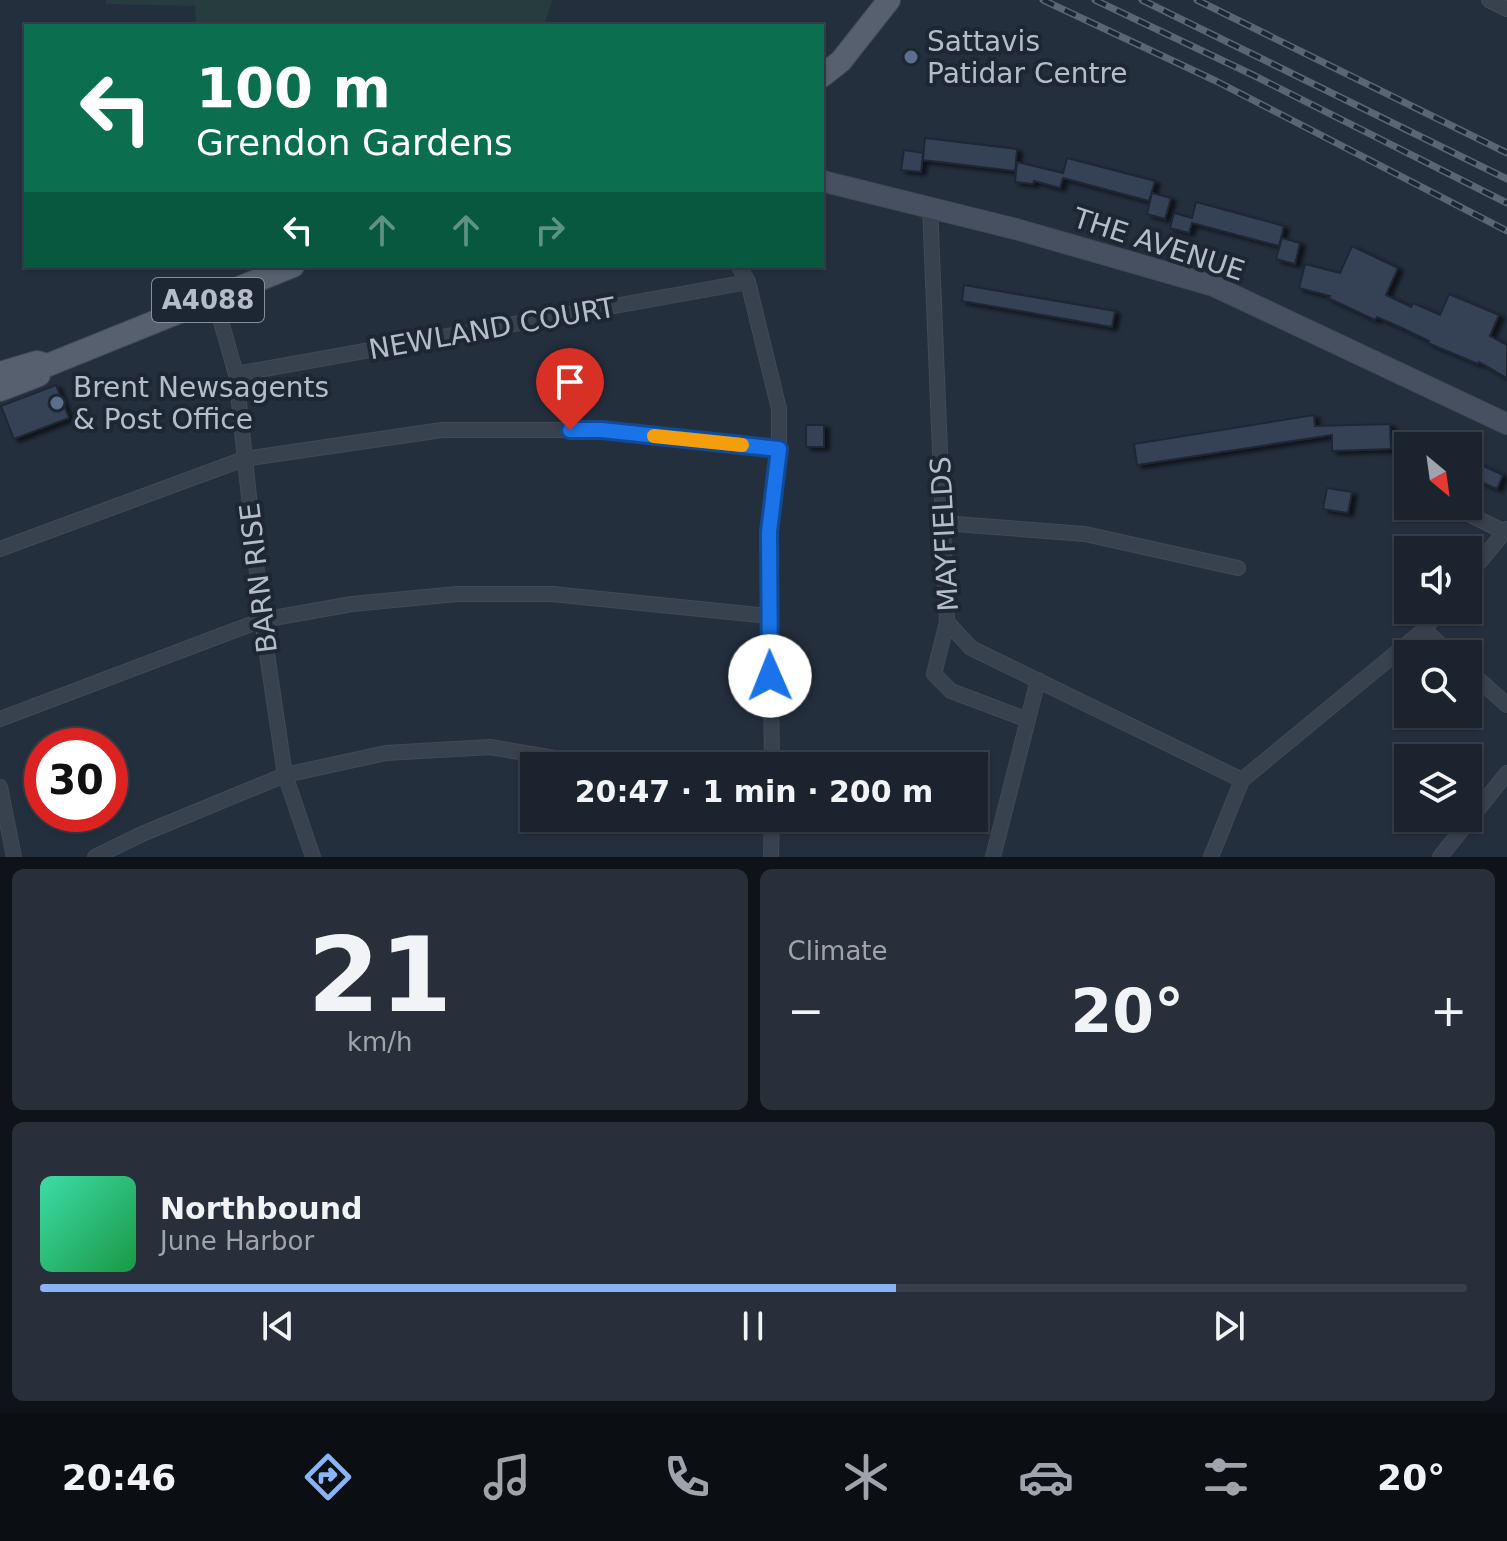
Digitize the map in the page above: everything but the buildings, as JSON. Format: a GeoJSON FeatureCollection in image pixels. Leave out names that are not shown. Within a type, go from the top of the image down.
{"type":"FeatureCollection","features":[{"type":"Feature","properties":{"kind":"main road"},"geometry":{"type":"LineString","coordinates":[[824,74],[841,61],[889,0]]}},
{"type":"Feature","properties":{"kind":"main road","name":"A4088"},"geometry":{"type":"LineString","coordinates":[[0,373],[38,364],[288,268]]}},
{"type":"Feature","properties":{"kind":"main road"},"geometry":{"type":"LineString","coordinates":[[0,351],[38,364],[39,375],[0,390]]}},
{"type":"Feature","properties":{"kind":"street"},"geometry":{"type":"LineString","coordinates":[[1489,0],[1507,9]]}},
{"type":"Feature","properties":{"kind":"street","name":"THE AVENUE"},"geometry":{"type":"LineString","coordinates":[[824,181],[1016,229],[1214,286],[1507,424]]}},
{"type":"Feature","properties":{"kind":"street","name":"MAYFIELDS"},"geometry":{"type":"LineString","coordinates":[[930,207],[947,622],[971,648],[1242,780]]}},
{"type":"Feature","properties":{"kind":"street"},"geometry":{"type":"LineString","coordinates":[[740,268],[748,282],[779,409],[779,449],[769,532],[772,752]]}},
{"type":"Feature","properties":{"kind":"street","name":"NEWLAND COURT"},"geometry":{"type":"LineString","coordinates":[[236,374],[748,282]]}},
{"type":"Feature","properties":{"kind":"street","name":"BARN RISE"},"geometry":{"type":"LineString","coordinates":[[214,297],[236,374],[262,620],[285,775],[313,857]]}},
{"type":"Feature","properties":{"kind":"street"},"geometry":{"type":"LineString","coordinates":[[0,549],[244,459],[442,430],[602,430],[779,449]]}},
{"type":"Feature","properties":{"kind":"street"},"geometry":{"type":"LineString","coordinates":[[1482,519],[1506,530],[1482,559]]}},
{"type":"Feature","properties":{"kind":"street"},"geometry":{"type":"LineString","coordinates":[[942,523],[1085,534],[1238,568]]}},
{"type":"Feature","properties":{"kind":"street"},"geometry":{"type":"LineString","coordinates":[[0,719],[262,620],[352,604],[457,594],[552,594],[769,616]]}},
{"type":"Feature","properties":{"kind":"street"},"geometry":{"type":"LineString","coordinates":[[947,622],[934,674],[951,691],[1028,720]]}},
{"type":"Feature","properties":{"kind":"street"},"geometry":{"type":"LineString","coordinates":[[1211,857],[1242,780],[1429,624]]}},
{"type":"Feature","properties":{"kind":"street"},"geometry":{"type":"LineString","coordinates":[[1424,630],[1435,640]]}},
{"type":"Feature","properties":{"kind":"street"},"geometry":{"type":"LineString","coordinates":[[993,857],[1038,680]]}},
{"type":"Feature","properties":{"kind":"street"},"geometry":{"type":"LineString","coordinates":[[1482,683],[1507,705]]}},
{"type":"Feature","properties":{"kind":"street"},"geometry":{"type":"LineString","coordinates":[[95,857],[142,834],[285,775],[386,753],[490,747],[520,752]]}},
{"type":"Feature","properties":{"kind":"street"},"geometry":{"type":"LineString","coordinates":[[1440,857],[1507,773]]}},
{"type":"Feature","properties":{"kind":"street"},"geometry":{"type":"LineString","coordinates":[[0,787],[14,857]]}},
{"type":"Feature","properties":{"kind":"street"},"geometry":{"type":"LineString","coordinates":[[771,857],[772,832]]}},
{"type":"Feature","properties":{"kind":"green space"},"geometry":{"type":"Polygon","coordinates":[[[106,0],[552,0],[545,24],[196,24],[195,6],[106,4],[106,0]]]}},
{"type":"Feature","properties":{"kind":"railway"},"geometry":{"type":"LineString","coordinates":[[1043,0],[1216,81],[1507,231]]}},
{"type":"Feature","properties":{"kind":"railway"},"geometry":{"type":"LineString","coordinates":[[1095,0],[1253,75],[1507,203]]}},
{"type":"Feature","properties":{"kind":"railway"},"geometry":{"type":"LineString","coordinates":[[1142,0],[1507,179]]}},
{"type":"Feature","properties":{"kind":"railway"},"geometry":{"type":"LineString","coordinates":[[1197,0],[1507,153]]}},
{"type":"Feature","properties":{"kind":"slow traffic"},"geometry":{"type":"LineString","coordinates":[[654,436],[742,445]]}},
{"type":"Feature","properties":{"kind":"place","name":"Sattavis Patidar Centre"},"geometry":{"type":"Point","coordinates":[911,57]}},
{"type":"Feature","properties":{"kind":"place","name":"Brent Newsagents & Post Office"},"geometry":{"type":"Point","coordinates":[57,403]}},
{"type":"Feature","properties":{"kind":"route"},"geometry":{"type":"LineString","coordinates":[[570,430],[602,430],[779,449],[769,532],[770,676]]}}]}
